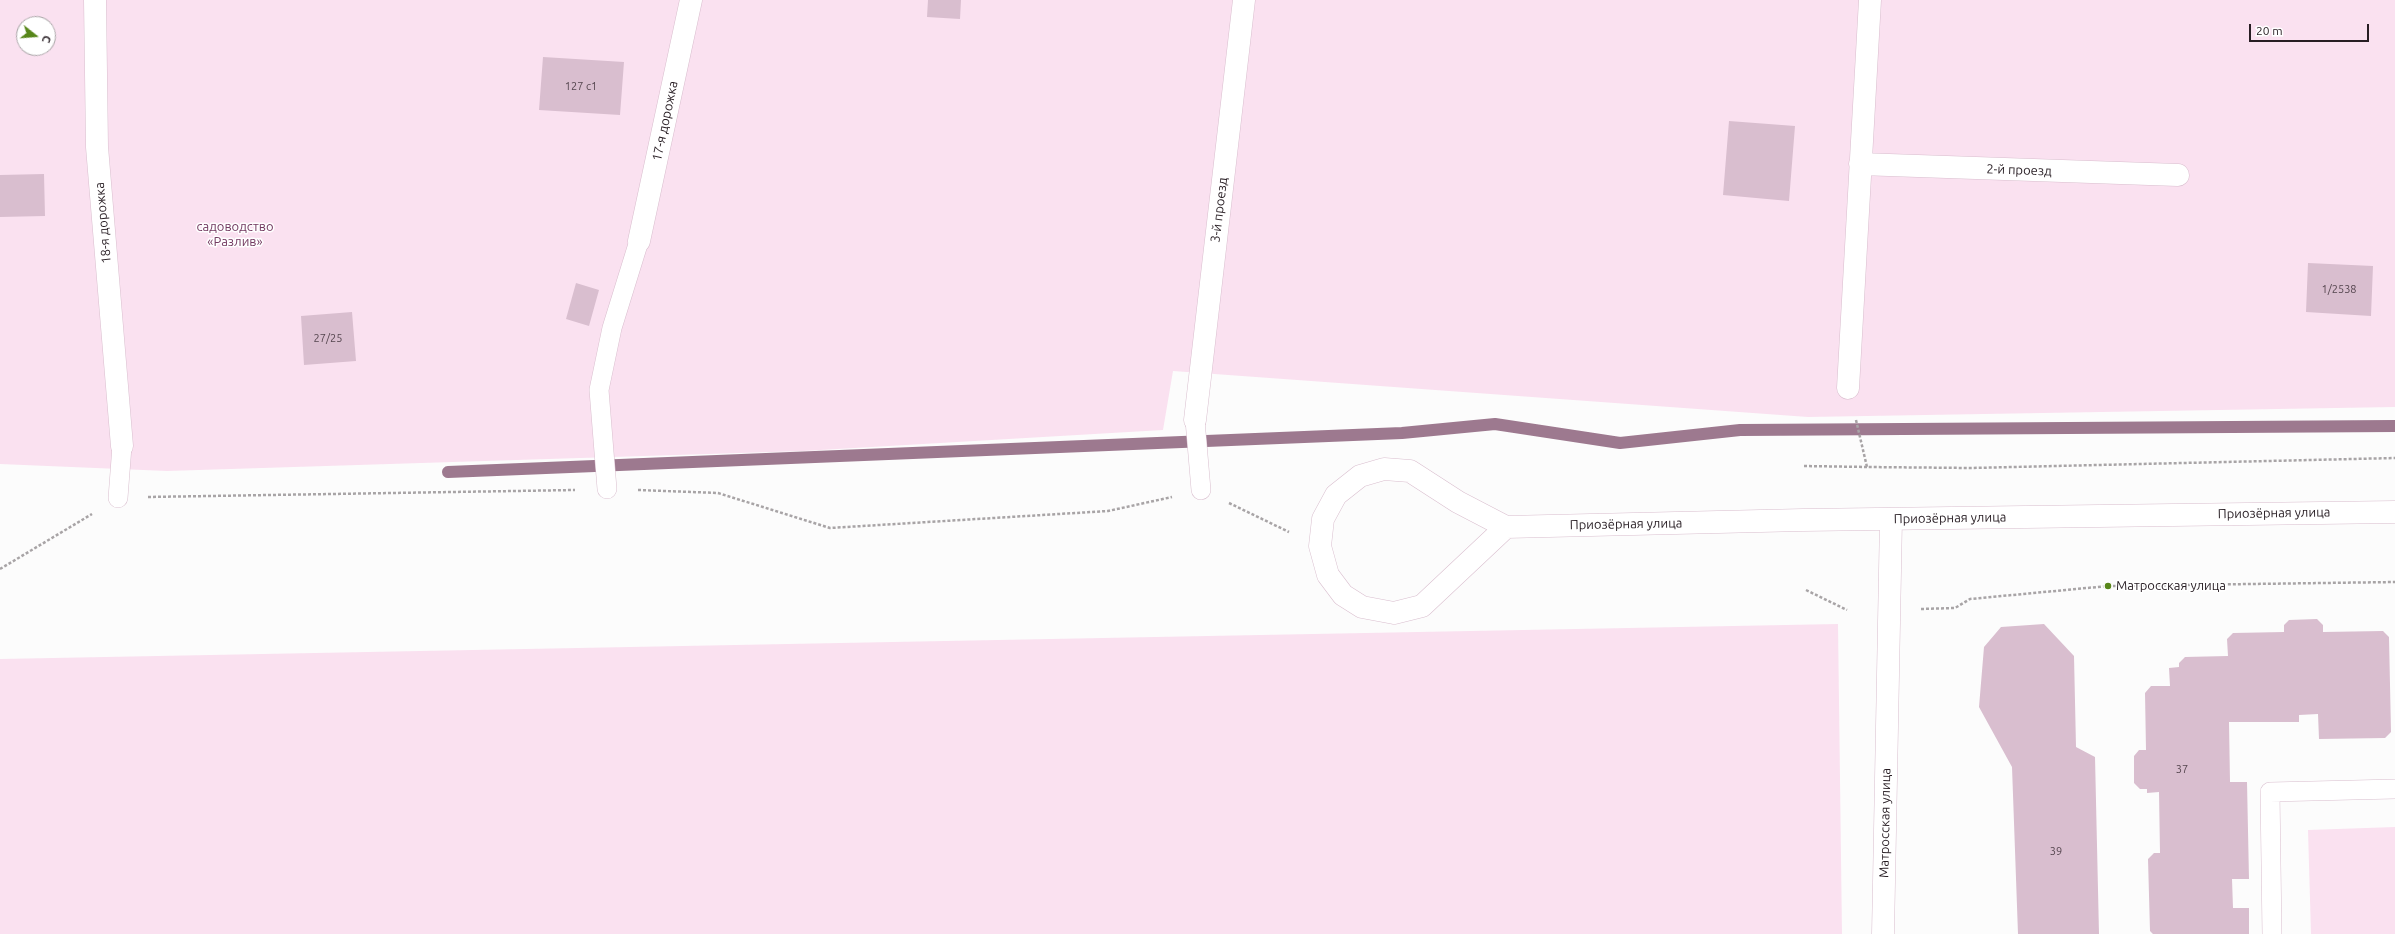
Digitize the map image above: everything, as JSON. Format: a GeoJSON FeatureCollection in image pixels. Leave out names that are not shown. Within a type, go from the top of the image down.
{"type":"FeatureCollection","features":[{"type":"Feature","properties":{"kind":"street","name":"18-я дорожка"},"geometry":{"type":"LineString","coordinates":[[95,0],[97,147],[122,446]]}},
{"type":"Feature","properties":{"kind":"street","name":"17-я дорожка"},"geometry":{"type":"LineString","coordinates":[[639,241],[691,0]]}},
{"type":"Feature","properties":{"kind":"street","name":"3-й проезд"},"geometry":{"type":"LineString","coordinates":[[1195,420],[1244,0]]}},
{"type":"Feature","properties":{"kind":"street"},"geometry":{"type":"LineString","coordinates":[[1848,388],[1870,0]]}},
{"type":"Feature","properties":{"kind":"street","name":"2-й проезд"},"geometry":{"type":"LineString","coordinates":[[1860,164],[2178,175]]}},
{"type":"Feature","properties":{"kind":"street"},"geometry":{"type":"LineString","coordinates":[[1384,469],[1410,471],[1458,502],[1506,527],[1422,606],[1394,613],[1362,607],[1343,594],[1328,575],[1320,546],[1323,519],[1336,495],[1360,476],[1384,469]]}},
{"type":"Feature","properties":{"kind":"street","name":"Приозёрная улица"},"geometry":{"type":"LineString","coordinates":[[1506,527],[1891,519],[2395,512]]}},
{"type":"Feature","properties":{"kind":"street","name":"Матросская улица"},"geometry":{"type":"LineString","coordinates":[[1883,934],[1891,519]]}},
{"type":"Feature","properties":{"kind":"lane"},"geometry":{"type":"LineString","coordinates":[[606,482],[599,390],[612,328],[639,241]]}},
{"type":"Feature","properties":{"kind":"lane"},"geometry":{"type":"LineString","coordinates":[[1195,420],[1201,490]]}},
{"type":"Feature","properties":{"kind":"lane"},"geometry":{"type":"LineString","coordinates":[[118,498],[122,446]]}},
{"type":"Feature","properties":{"kind":"lane"},"geometry":{"type":"LineString","coordinates":[[2272,934],[2270,792],[2395,789]]}},
{"type":"Feature","properties":{"kind":"path"},"geometry":{"type":"LineString","coordinates":[[1856,419],[1867,467]]}},
{"type":"Feature","properties":{"kind":"path"},"geometry":{"type":"LineString","coordinates":[[1804,466],[1971,468],[2395,458]]}},
{"type":"Feature","properties":{"kind":"path"},"geometry":{"type":"LineString","coordinates":[[0,570],[118,498],[486,493],[606,482],[718,493],[830,528],[1108,511],[1201,490],[1320,546]]}},
{"type":"Feature","properties":{"kind":"path"},"geometry":{"type":"LineString","coordinates":[[1918,609],[1955,608],[1970,599],[2108,586],[2395,582]]}},
{"type":"Feature","properties":{"kind":"path"},"geometry":{"type":"LineString","coordinates":[[1806,590],[1847,610]]}},
{"type":"Feature","properties":{"kind":"green space","name":"садоводство «Разлив»"},"geometry":{"type":"Polygon","coordinates":[[[0,0],[2395,0],[2395,407],[1808,417],[1173,371],[1163,430],[803,451],[167,471],[0,464],[0,0]]]}},
{"type":"Feature","properties":{"kind":"green space"},"geometry":{"type":"Polygon","coordinates":[[[1838,624],[1842,934],[0,934],[0,659],[1838,624]]]}},
{"type":"Feature","properties":{"kind":"green space"},"geometry":{"type":"Polygon","coordinates":[[[2395,827],[2395,934],[2311,934],[2308,830],[2395,827]]]}},
{"type":"Feature","properties":{"kind":"building"},"geometry":{"type":"Polygon","coordinates":[[[928,0],[961,0],[960,19],[927,17],[928,0]]]}},
{"type":"Feature","properties":{"kind":"building"},"geometry":{"type":"Polygon","coordinates":[[[543,57],[624,62],[620,115],[539,110],[543,57]]]}},
{"type":"Feature","properties":{"kind":"building"},"geometry":{"type":"Polygon","coordinates":[[[1729,121],[1795,126],[1789,201],[1723,195],[1729,121]]]}},
{"type":"Feature","properties":{"kind":"building"},"geometry":{"type":"Polygon","coordinates":[[[44,174],[45,216],[0,217],[0,175],[44,174]]]}},
{"type":"Feature","properties":{"kind":"building"},"geometry":{"type":"Polygon","coordinates":[[[2308,263],[2373,266],[2371,316],[2306,312],[2308,263]]]}},
{"type":"Feature","properties":{"kind":"building"},"geometry":{"type":"Polygon","coordinates":[[[576,283],[599,290],[589,326],[566,319],[576,283]]]}},
{"type":"Feature","properties":{"kind":"building"},"geometry":{"type":"Polygon","coordinates":[[[352,312],[356,361],[304,365],[301,316],[352,312]]]}},
{"type":"Feature","properties":{"kind":"building"},"geometry":{"type":"Polygon","coordinates":[[[2317,619],[2323,625],[2323,632],[2383,631],[2389,637],[2391,732],[2385,738],[2319,739],[2318,714],[2299,715],[2299,722],[2229,722],[2230,782],[2247,782],[2249,879],[2232,879],[2233,908],[2249,908],[2249,934],[2153,934],[2150,931],[2148,859],[2154,853],[2160,853],[2159,792],[2147,793],[2147,789],[2140,789],[2134,783],[2134,756],[2139,750],[2146,750],[2145,693],[2151,686],[2170,686],[2169,668],[2179,667],[2179,663],[2185,657],[2228,656],[2227,639],[2233,633],[2284,632],[2284,625],[2289,620],[2317,619]]]}},
{"type":"Feature","properties":{"kind":"building"},"geometry":{"type":"Polygon","coordinates":[[[2044,624],[2074,656],[2076,747],[2095,757],[2099,934],[2018,934],[2012,767],[1979,707],[1984,647],[2001,627],[2044,624]]]}},
{"type":"Feature","properties":{"kind":"waterway"},"geometry":{"type":"LineString","coordinates":[[448,472],[1402,433],[1495,424],[1620,443],[1740,430],[2395,426]]}},
{"type":"Feature","properties":{"kind":"place","name":"Матросская улица"},"geometry":{"type":"Point","coordinates":[2108,586]}}]}
